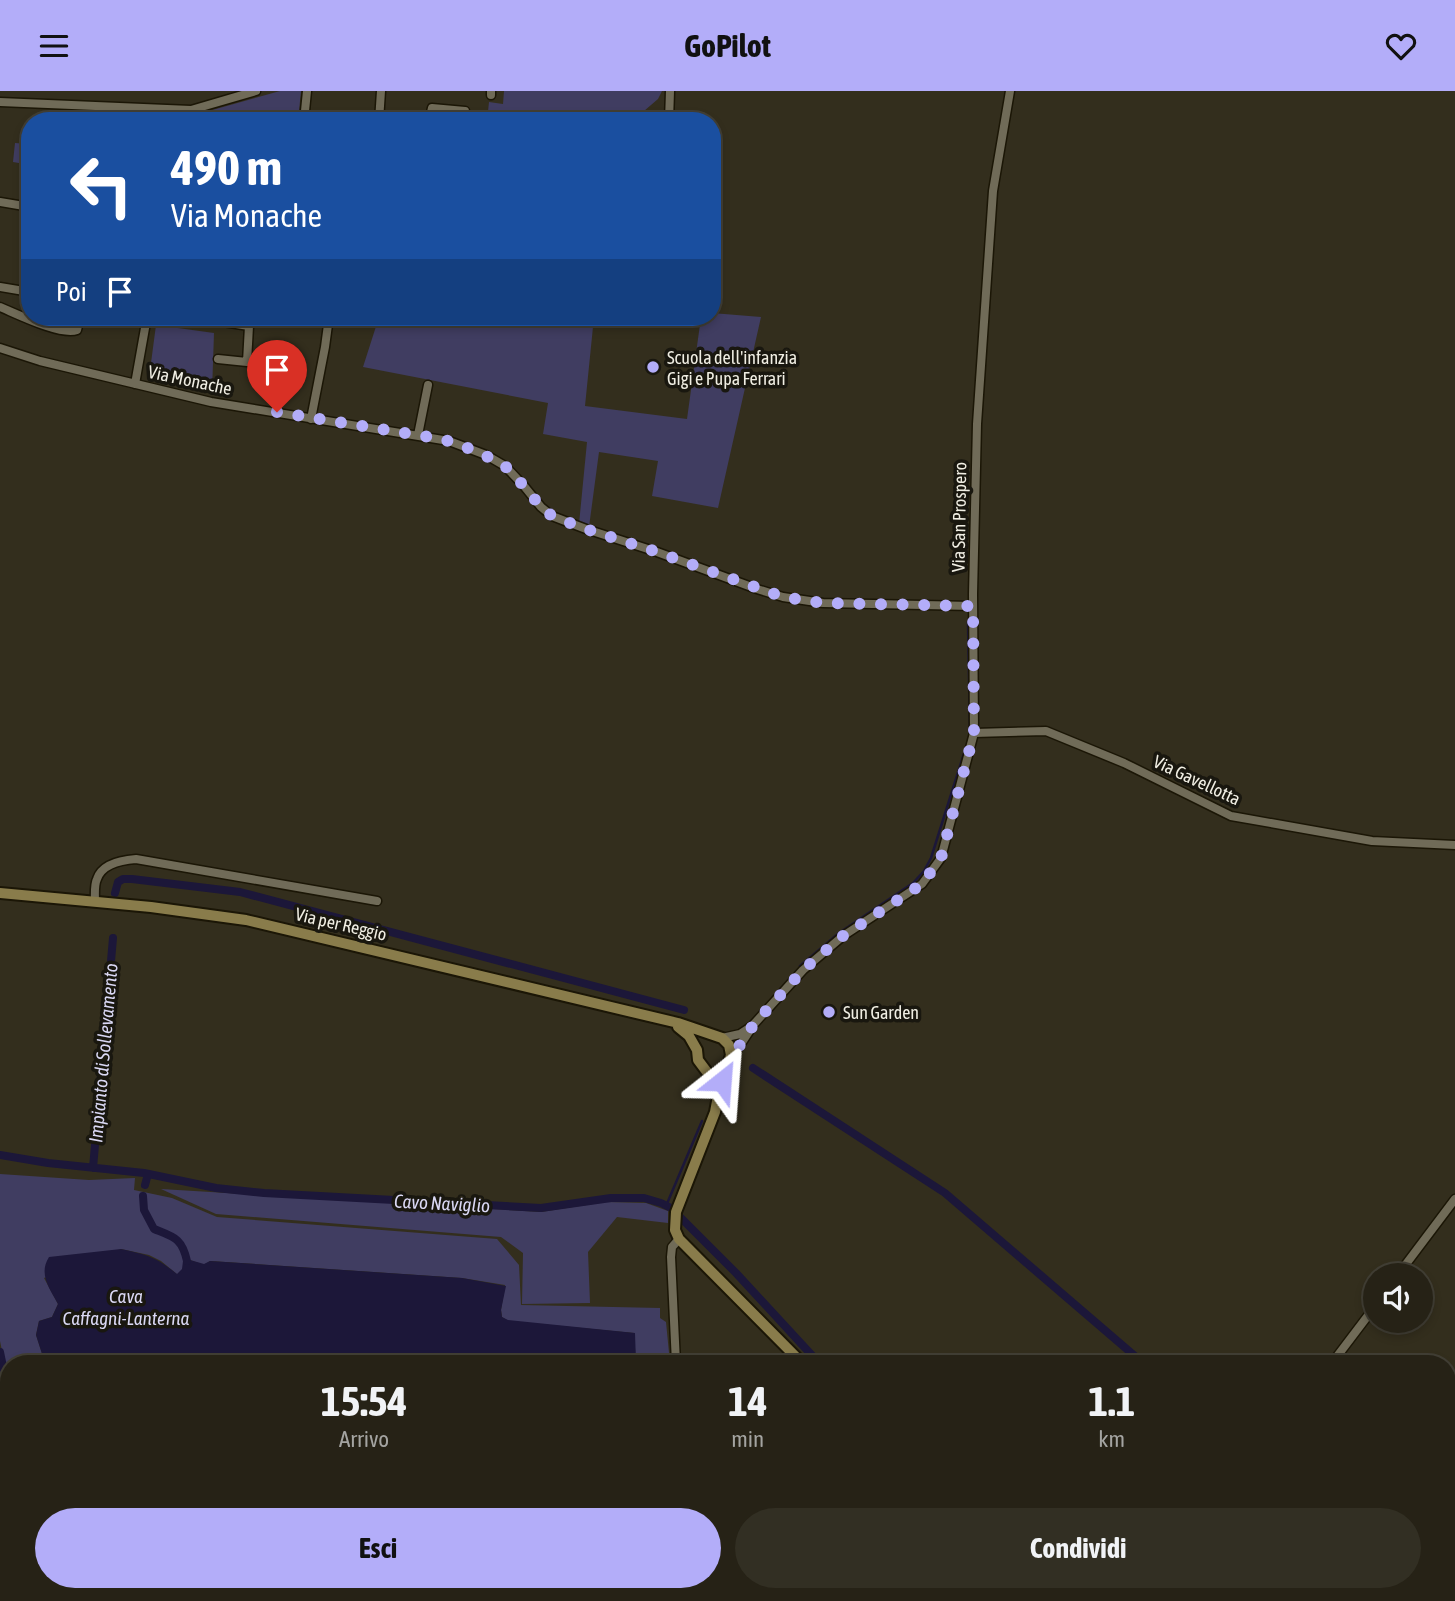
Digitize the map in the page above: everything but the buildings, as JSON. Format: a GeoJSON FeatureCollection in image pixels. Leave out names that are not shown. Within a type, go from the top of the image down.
{"type":"FeatureCollection","features":[{"type":"Feature","properties":{"kind":"main road","name":"Via per Reggio"},"geometry":{"type":"LineString","coordinates":[[0,893],[183,910],[246,920],[685,1025],[718,1037]]}},
{"type":"Feature","properties":{"kind":"main road","name":"Via per Reggio"},"geometry":{"type":"LineString","coordinates":[[669,1022],[689,1037],[697,1050],[698,1060],[712,1081],[717,1099]]}},
{"type":"Feature","properties":{"kind":"main road"},"geometry":{"type":"LineString","coordinates":[[697,1050],[705,1038],[718,1037],[729,1045],[731,1050],[715,1112],[678,1206],[675,1226],[679,1239],[794,1355]]}},
{"type":"Feature","properties":{"kind":"main road"},"geometry":{"type":"LineString","coordinates":[[704,1067],[713,1071],[720,1070],[728,1063]]}},
{"type":"Feature","properties":{"kind":"street"},"geometry":{"type":"LineString","coordinates":[[0,102],[191,110],[256,91]]}},
{"type":"Feature","properties":{"kind":"street"},"geometry":{"type":"LineString","coordinates":[[305,112],[307,91]]}},
{"type":"Feature","properties":{"kind":"street"},"geometry":{"type":"LineString","coordinates":[[380,112],[381,91]]}},
{"type":"Feature","properties":{"kind":"street"},"geometry":{"type":"LineString","coordinates":[[669,112],[670,91]]}},
{"type":"Feature","properties":{"kind":"street","name":"Via San Prospero"},"geometry":{"type":"LineString","coordinates":[[728,1063],[754,1024],[803,970],[843,936],[922,884],[941,858],[974,733],[973,606],[977,424],[993,191],[1010,91]]}},
{"type":"Feature","properties":{"kind":"street"},"geometry":{"type":"LineString","coordinates":[[431,112],[432,109],[465,111]]}},
{"type":"Feature","properties":{"kind":"street"},"geometry":{"type":"LineString","coordinates":[[0,202],[21,206]]}},
{"type":"Feature","properties":{"kind":"street"},"geometry":{"type":"LineString","coordinates":[[0,287],[21,290]]}},
{"type":"Feature","properties":{"kind":"street"},"geometry":{"type":"LineString","coordinates":[[0,307],[21,316]]}},
{"type":"Feature","properties":{"kind":"street"},"geometry":{"type":"LineString","coordinates":[[48,326],[70,333],[77,330],[78,326]]}},
{"type":"Feature","properties":{"kind":"street"},"geometry":{"type":"LineString","coordinates":[[135,384],[145,326]]}},
{"type":"Feature","properties":{"kind":"street"},"geometry":{"type":"LineString","coordinates":[[218,359],[247,362],[249,326]]}},
{"type":"Feature","properties":{"kind":"street"},"geometry":{"type":"LineString","coordinates":[[311,419],[328,326]]}},
{"type":"Feature","properties":{"kind":"street","name":"Via Monache"},"geometry":{"type":"LineString","coordinates":[[0,348],[40,361],[211,402],[449,441],[495,460],[513,474],[541,507],[559,519],[783,597],[823,603],[973,606]]}},
{"type":"Feature","properties":{"kind":"street"},"geometry":{"type":"LineString","coordinates":[[418,435],[428,385]]}},
{"type":"Feature","properties":{"kind":"street","name":"Via Gavellotta"},"geometry":{"type":"LineString","coordinates":[[974,733],[1046,731],[1125,763],[1231,816],[1372,841],[1455,845]]}},
{"type":"Feature","properties":{"kind":"street"},"geometry":{"type":"LineString","coordinates":[[95,902],[97,879],[104,869],[120,860],[136,859],[377,901]]}},
{"type":"Feature","properties":{"kind":"street","name":"Via San Prospero"},"geometry":{"type":"LineString","coordinates":[[718,1037],[740,1034],[754,1024]]}},
{"type":"Feature","properties":{"kind":"street"},"geometry":{"type":"LineString","coordinates":[[1407,1263],[1455,1199]]}},
{"type":"Feature","properties":{"kind":"street"},"geometry":{"type":"LineString","coordinates":[[676,1355],[671,1257],[673,1247],[679,1239]]}},
{"type":"Feature","properties":{"kind":"street"},"geometry":{"type":"LineString","coordinates":[[1338,1355],[1363,1322]]}},
{"type":"Feature","properties":{"kind":"shaded area"},"geometry":{"type":"Polygon","coordinates":[[[280,91],[301,91],[299,112],[205,112],[280,91]]]}},
{"type":"Feature","properties":{"kind":"shaded area"},"geometry":{"type":"Polygon","coordinates":[[[504,91],[662,91],[658,99],[643,112],[488,112],[489,102],[503,104],[504,91]]]}},
{"type":"Feature","properties":{"kind":"shaded area"},"geometry":{"type":"Polygon","coordinates":[[[15,143],[21,143],[21,163],[13,162],[15,143]]]}},
{"type":"Feature","properties":{"kind":"shaded area"},"geometry":{"type":"Polygon","coordinates":[[[721,314],[761,317],[718,508],[652,496],[658,461],[599,452],[589,527],[579,524],[587,442],[543,434],[548,403],[363,367],[376,326],[593,326],[585,406],[687,419],[700,326],[721,326],[721,314]]]}},
{"type":"Feature","properties":{"kind":"shaded area"},"geometry":{"type":"Polygon","coordinates":[[[156,326],[214,333],[212,392],[149,378],[156,326]]]}},
{"type":"Feature","properties":{"kind":"shaded area"},"geometry":{"type":"Polygon","coordinates":[[[0,1174],[89,1180],[135,1178],[134,1190],[172,1198],[217,1217],[497,1239],[519,1265],[521,1305],[660,1308],[660,1318],[666,1322],[669,1355],[635,1355],[634,1333],[508,1321],[502,1317],[501,1310],[505,1285],[462,1278],[210,1261],[204,1265],[190,1260],[178,1275],[149,1255],[121,1249],[44,1278],[58,1304],[52,1317],[39,1321],[36,1335],[42,1355],[3,1355],[0,1341],[0,1174]]]}},
{"type":"Feature","properties":{"kind":"shaded area"},"geometry":{"type":"Polygon","coordinates":[[[161,1189],[541,1212],[606,1202],[646,1203],[668,1211],[668,1223],[617,1217],[588,1252],[590,1303],[522,1304],[523,1253],[501,1237],[216,1214],[161,1189]]]}},
{"type":"Feature","properties":{"kind":"water","name":"Cava Caffagni-Lanterna"},"geometry":{"type":"Polygon","coordinates":[[[121,1249],[151,1257],[177,1274],[182,1269],[183,1261],[190,1260],[204,1264],[210,1261],[462,1278],[506,1286],[501,1310],[502,1317],[508,1320],[635,1333],[636,1355],[42,1355],[36,1335],[39,1321],[52,1317],[58,1304],[45,1275],[49,1257],[121,1249]]]}},
{"type":"Feature","properties":{"kind":"waterway"},"geometry":{"type":"LineString","coordinates":[[968,622],[970,735]]}},
{"type":"Feature","properties":{"kind":"waterway"},"geometry":{"type":"LineString","coordinates":[[800,966],[839,933],[913,883],[924,871],[931,858],[967,744]]}},
{"type":"Feature","properties":{"kind":"waterway"},"geometry":{"type":"LineString","coordinates":[[115,893],[118,882],[123,879],[240,892],[684,1010]]}},
{"type":"Feature","properties":{"kind":"waterway","name":"Impianto di Sollevamento"},"geometry":{"type":"LineString","coordinates":[[93,1168],[113,938]]}},
{"type":"Feature","properties":{"kind":"waterway"},"geometry":{"type":"LineString","coordinates":[[753,1068],[945,1193],[1134,1355]]}},
{"type":"Feature","properties":{"kind":"waterway"},"geometry":{"type":"LineString","coordinates":[[666,1206],[702,1121]]}},
{"type":"Feature","properties":{"kind":"waterway","name":"Cavo Naviglio"},"geometry":{"type":"LineString","coordinates":[[0,1155],[144,1173],[216,1188],[264,1193],[541,1208],[611,1198],[644,1198],[671,1208],[812,1355]]}},
{"type":"Feature","properties":{"kind":"waterway"},"geometry":{"type":"LineString","coordinates":[[145,1185],[148,1174]]}},
{"type":"Feature","properties":{"kind":"waterway"},"geometry":{"type":"LineString","coordinates":[[143,1196],[144,1210],[154,1229],[176,1239],[183,1247],[187,1261]]}},
{"type":"Feature","properties":{"kind":"place","name":"Scuola dell'infanzia Gigi e Pupa Ferrari"},"geometry":{"type":"Point","coordinates":[653,367]}},
{"type":"Feature","properties":{"kind":"place","name":"Sun Garden"},"geometry":{"type":"Point","coordinates":[829,1012]}},
{"type":"Feature","properties":{"kind":"route"},"geometry":{"type":"LineString","coordinates":[[277,412],[449,441],[505,466],[552,516],[783,597],[823,603],[973,606],[974,733],[941,858],[922,884],[843,936],[803,970],[754,1024],[726,1066],[722,1081]]}}]}
